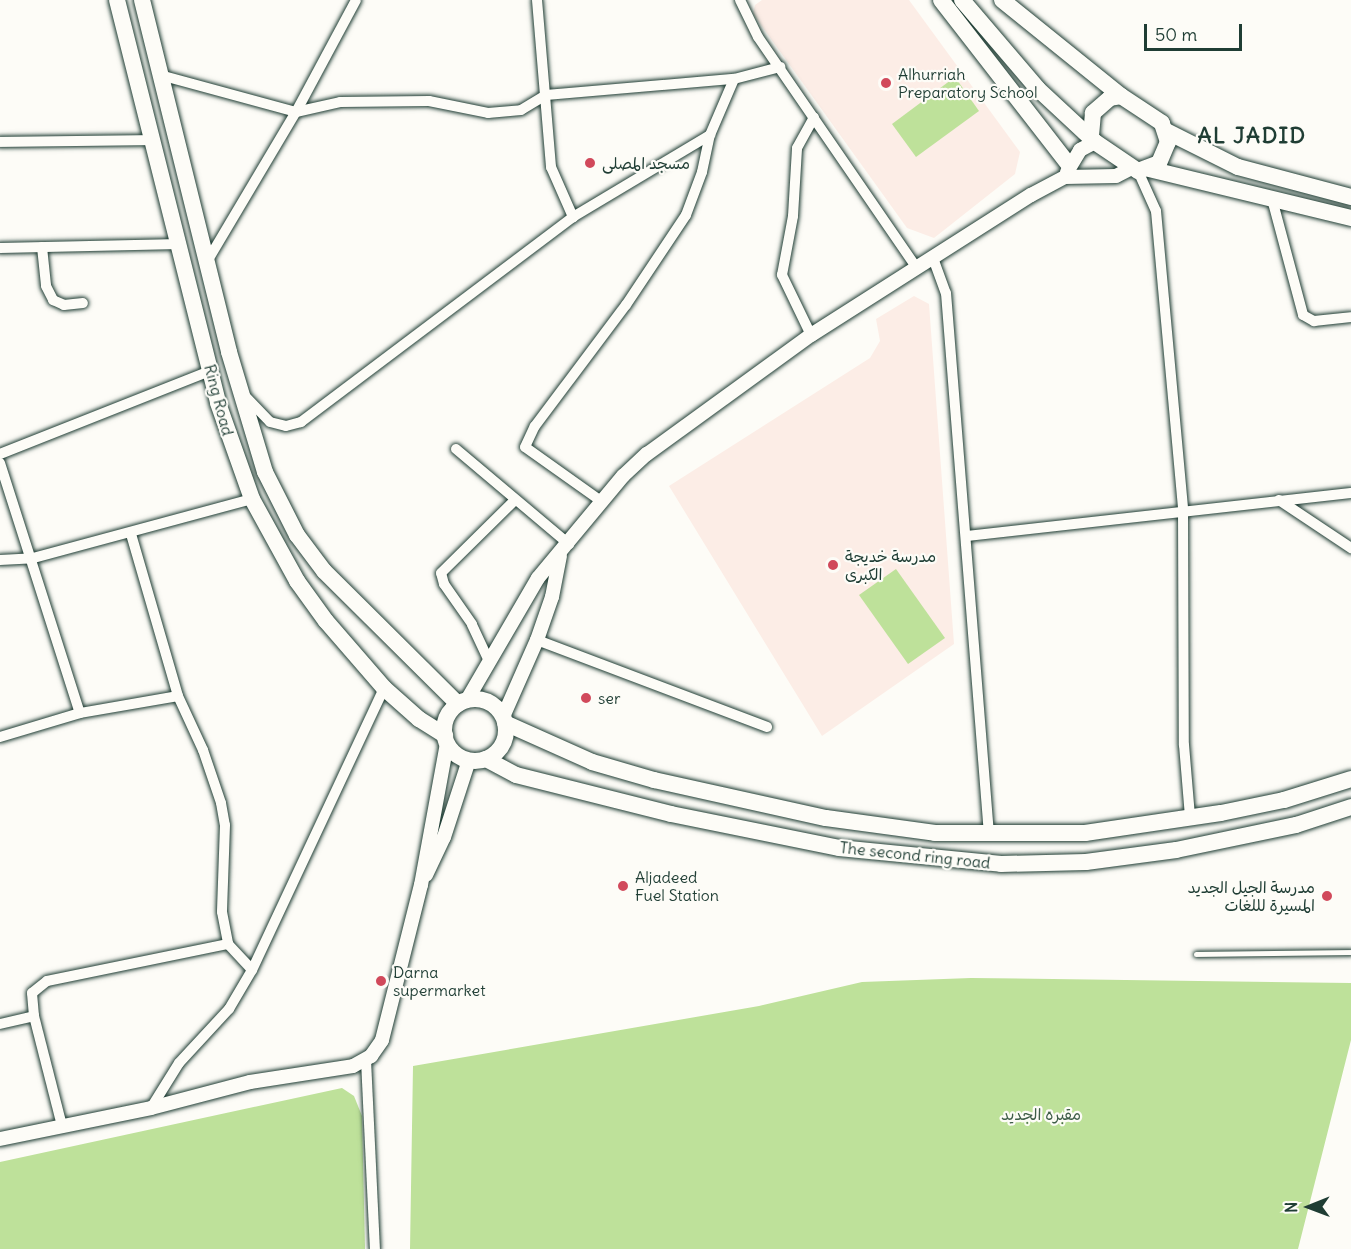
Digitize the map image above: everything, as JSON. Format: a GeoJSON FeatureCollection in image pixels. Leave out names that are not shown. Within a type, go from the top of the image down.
{"type":"FeatureCollection","features":[{"type":"Feature","properties":{"kind":"main road","name":"Ring Road"},"geometry":{"type":"LineString","coordinates":[[117,0],[210,371],[230,442],[252,499],[297,581],[384,688],[446,739]]}},
{"type":"Feature","properties":{"kind":"main road","name":"Ring Road"},"geometry":{"type":"LineString","coordinates":[[142,0],[239,390],[265,472],[297,535],[347,597],[463,702]]}},
{"type":"Feature","properties":{"kind":"main road"},"geometry":{"type":"LineString","coordinates":[[940,0],[1067,171]]}},
{"type":"Feature","properties":{"kind":"main road"},"geometry":{"type":"LineString","coordinates":[[962,0],[1038,89],[1075,126],[1140,169],[1351,218]]}},
{"type":"Feature","properties":{"kind":"main road"},"geometry":{"type":"LineString","coordinates":[[1002,0],[1121,96],[1146,111],[1166,130],[1238,167],[1351,197]]}},
{"type":"Feature","properties":{"kind":"main road"},"geometry":{"type":"LineString","coordinates":[[1093,139],[1093,113],[1110,98],[1121,96]]}},
{"type":"Feature","properties":{"kind":"main road"},"geometry":{"type":"LineString","coordinates":[[1140,169],[1166,153],[1166,130]]}},
{"type":"Feature","properties":{"kind":"main road"},"geometry":{"type":"LineString","coordinates":[[463,702],[488,702],[504,720],[502,745],[478,760],[456,754],[446,739],[450,712],[463,702]]}},
{"type":"Feature","properties":{"kind":"main road","name":"The second ring road"},"geometry":{"type":"LineString","coordinates":[[504,720],[592,762],[664,783],[879,828],[989,835],[1085,832],[1190,817],[1284,800],[1351,779]]}},
{"type":"Feature","properties":{"kind":"main road","name":"The second ring road"},"geometry":{"type":"LineString","coordinates":[[478,760],[516,775],[671,814],[839,848],[1001,864],[1086,862],[1176,850],[1296,825],[1351,807]]}},
{"type":"Feature","properties":{"kind":"street"},"geometry":{"type":"LineString","coordinates":[[208,260],[297,112],[356,0]]}},
{"type":"Feature","properties":{"kind":"street"},"geometry":{"type":"LineString","coordinates":[[537,0],[551,167],[573,217]]}},
{"type":"Feature","properties":{"kind":"street"},"geometry":{"type":"LineString","coordinates":[[740,0],[751,27],[917,268]]}},
{"type":"Feature","properties":{"kind":"street"},"geometry":{"type":"LineString","coordinates":[[160,75],[297,112],[340,102],[429,101],[488,113],[521,110],[546,95],[734,79],[780,67]]}},
{"type":"Feature","properties":{"kind":"street"},"geometry":{"type":"LineString","coordinates":[[601,501],[525,447],[536,426],[626,305],[686,215],[702,172],[710,135],[734,79]]}},
{"type":"Feature","properties":{"kind":"street"},"geometry":{"type":"LineString","coordinates":[[812,335],[782,275],[793,216],[797,148],[814,117]]}},
{"type":"Feature","properties":{"kind":"street"},"geometry":{"type":"LineString","coordinates":[[239,390],[270,422],[286,426],[301,422],[573,217],[710,135]]}},
{"type":"Feature","properties":{"kind":"street"},"geometry":{"type":"LineString","coordinates":[[463,702],[538,578],[560,556],[601,501],[647,454],[812,335],[1067,171],[1080,150],[1093,139]]}},
{"type":"Feature","properties":{"kind":"street"},"geometry":{"type":"LineString","coordinates":[[0,142],[153,140]]}},
{"type":"Feature","properties":{"kind":"street"},"geometry":{"type":"LineString","coordinates":[[1067,171],[1116,176],[1140,169],[1156,211],[1183,509],[1184,745],[1190,817]]}},
{"type":"Feature","properties":{"kind":"street"},"geometry":{"type":"LineString","coordinates":[[1272,199],[1303,315],[1314,321],[1351,317]]}},
{"type":"Feature","properties":{"kind":"street"},"geometry":{"type":"LineString","coordinates":[[0,248],[180,244]]}},
{"type":"Feature","properties":{"kind":"street"},"geometry":{"type":"LineString","coordinates":[[42,247],[46,286],[53,300],[64,305],[83,303]]}},
{"type":"Feature","properties":{"kind":"street"},"geometry":{"type":"LineString","coordinates":[[933,258],[946,293],[989,835]]}},
{"type":"Feature","properties":{"kind":"street"},"geometry":{"type":"LineString","coordinates":[[0,454],[210,371]]}},
{"type":"Feature","properties":{"kind":"street"},"geometry":{"type":"LineString","coordinates":[[456,449],[514,501],[569,544]]}},
{"type":"Feature","properties":{"kind":"street"},"geometry":{"type":"LineString","coordinates":[[0,463],[33,558],[80,713]]}},
{"type":"Feature","properties":{"kind":"street"},"geometry":{"type":"LineString","coordinates":[[967,536],[1183,509],[1351,493]]}},
{"type":"Feature","properties":{"kind":"street"},"geometry":{"type":"LineString","coordinates":[[0,560],[33,558],[131,534],[252,499]]}},
{"type":"Feature","properties":{"kind":"street"},"geometry":{"type":"LineString","coordinates":[[1279,500],[1351,548]]}},
{"type":"Feature","properties":{"kind":"street"},"geometry":{"type":"LineString","coordinates":[[488,659],[472,624],[444,584],[441,573],[514,501]]}},
{"type":"Feature","properties":{"kind":"street"},"geometry":{"type":"LineString","coordinates":[[131,534],[178,696],[207,761],[221,803],[225,825],[222,912],[228,944],[252,970]]}},
{"type":"Feature","properties":{"kind":"street"},"geometry":{"type":"LineString","coordinates":[[504,720],[537,640],[555,587],[560,556]]}},
{"type":"Feature","properties":{"kind":"street"},"geometry":{"type":"LineString","coordinates":[[537,640],[767,727]]}},
{"type":"Feature","properties":{"kind":"street"},"geometry":{"type":"LineString","coordinates":[[151,1108],[179,1063],[229,1009],[252,970],[384,688]]}},
{"type":"Feature","properties":{"kind":"street"},"geometry":{"type":"LineString","coordinates":[[0,737],[80,713],[178,696]]}},
{"type":"Feature","properties":{"kind":"street"},"geometry":{"type":"LineString","coordinates":[[0,1139],[151,1108],[250,1082],[344,1067],[366,1060],[382,1040],[421,885],[446,739]]}},
{"type":"Feature","properties":{"kind":"street"},"geometry":{"type":"LineString","coordinates":[[421,885],[478,760]]}},
{"type":"Feature","properties":{"kind":"street"},"geometry":{"type":"LineString","coordinates":[[62,1126],[34,1016],[32,993],[47,981],[228,944]]}},
{"type":"Feature","properties":{"kind":"street"},"geometry":{"type":"LineString","coordinates":[[0,1024],[34,1016]]}},
{"type":"Feature","properties":{"kind":"street"},"geometry":{"type":"LineString","coordinates":[[366,1060],[375,1249]]}},
{"type":"Feature","properties":{"kind":"lane"},"geometry":{"type":"LineString","coordinates":[[1196,954],[1351,952]]}},
{"type":"Feature","properties":{"kind":"shaded area","name":"Alhurriah Preparatory School"},"geometry":{"type":"Polygon","coordinates":[[[762,0],[909,0],[1020,152],[1015,174],[934,238],[907,228],[753,14],[755,5],[762,0]]]}},
{"type":"Feature","properties":{"kind":"shaded area","name":"مدرسة خديجة الكبرى"},"geometry":{"type":"Polygon","coordinates":[[[914,296],[929,304],[954,644],[822,736],[669,486],[870,358],[880,341],[876,319],[914,296]]]}},
{"type":"Feature","properties":{"kind":"green space"},"geometry":{"type":"Polygon","coordinates":[[[955,77],[979,111],[916,157],[892,124],[955,77]]]}},
{"type":"Feature","properties":{"kind":"green space"},"geometry":{"type":"Polygon","coordinates":[[[896,569],[945,638],[908,664],[859,595],[896,569]]]}},
{"type":"Feature","properties":{"kind":"green space","name":"مقبره الجديد"},"geometry":{"type":"Polygon","coordinates":[[[971,978],[1351,983],[1351,1040],[1298,1249],[410,1249],[413,1066],[759,1006],[862,982],[971,978]]]}},
{"type":"Feature","properties":{"kind":"green space"},"geometry":{"type":"Polygon","coordinates":[[[342,1088],[354,1096],[362,1116],[365,1249],[0,1249],[0,1162],[342,1088]]]}},
{"type":"Feature","properties":{"kind":"place","name":"Alhurriah Preparatory School"},"geometry":{"type":"Point","coordinates":[886,83]}},
{"type":"Feature","properties":{"kind":"place","name":"مسجد المصلى"},"geometry":{"type":"Point","coordinates":[590,163]}},
{"type":"Feature","properties":{"kind":"place","name":"مدرسة خديجة الكبرى"},"geometry":{"type":"Point","coordinates":[833,565]}},
{"type":"Feature","properties":{"kind":"place","name":"ser"},"geometry":{"type":"Point","coordinates":[586,698]}},
{"type":"Feature","properties":{"kind":"place","name":"Aljadeed Fuel Station"},"geometry":{"type":"Point","coordinates":[623,886]}},
{"type":"Feature","properties":{"kind":"place","name":"مدرسة الجيل الجديد المسيرة لللغات"},"geometry":{"type":"Point","coordinates":[1327,896]}},
{"type":"Feature","properties":{"kind":"place","name":"Darna supermarket"},"geometry":{"type":"Point","coordinates":[381,981]}},
{"type":"Feature","properties":{"kind":"district","name":"AL JADID"},"geometry":{"type":"Point","coordinates":[1252,136]}}]}
